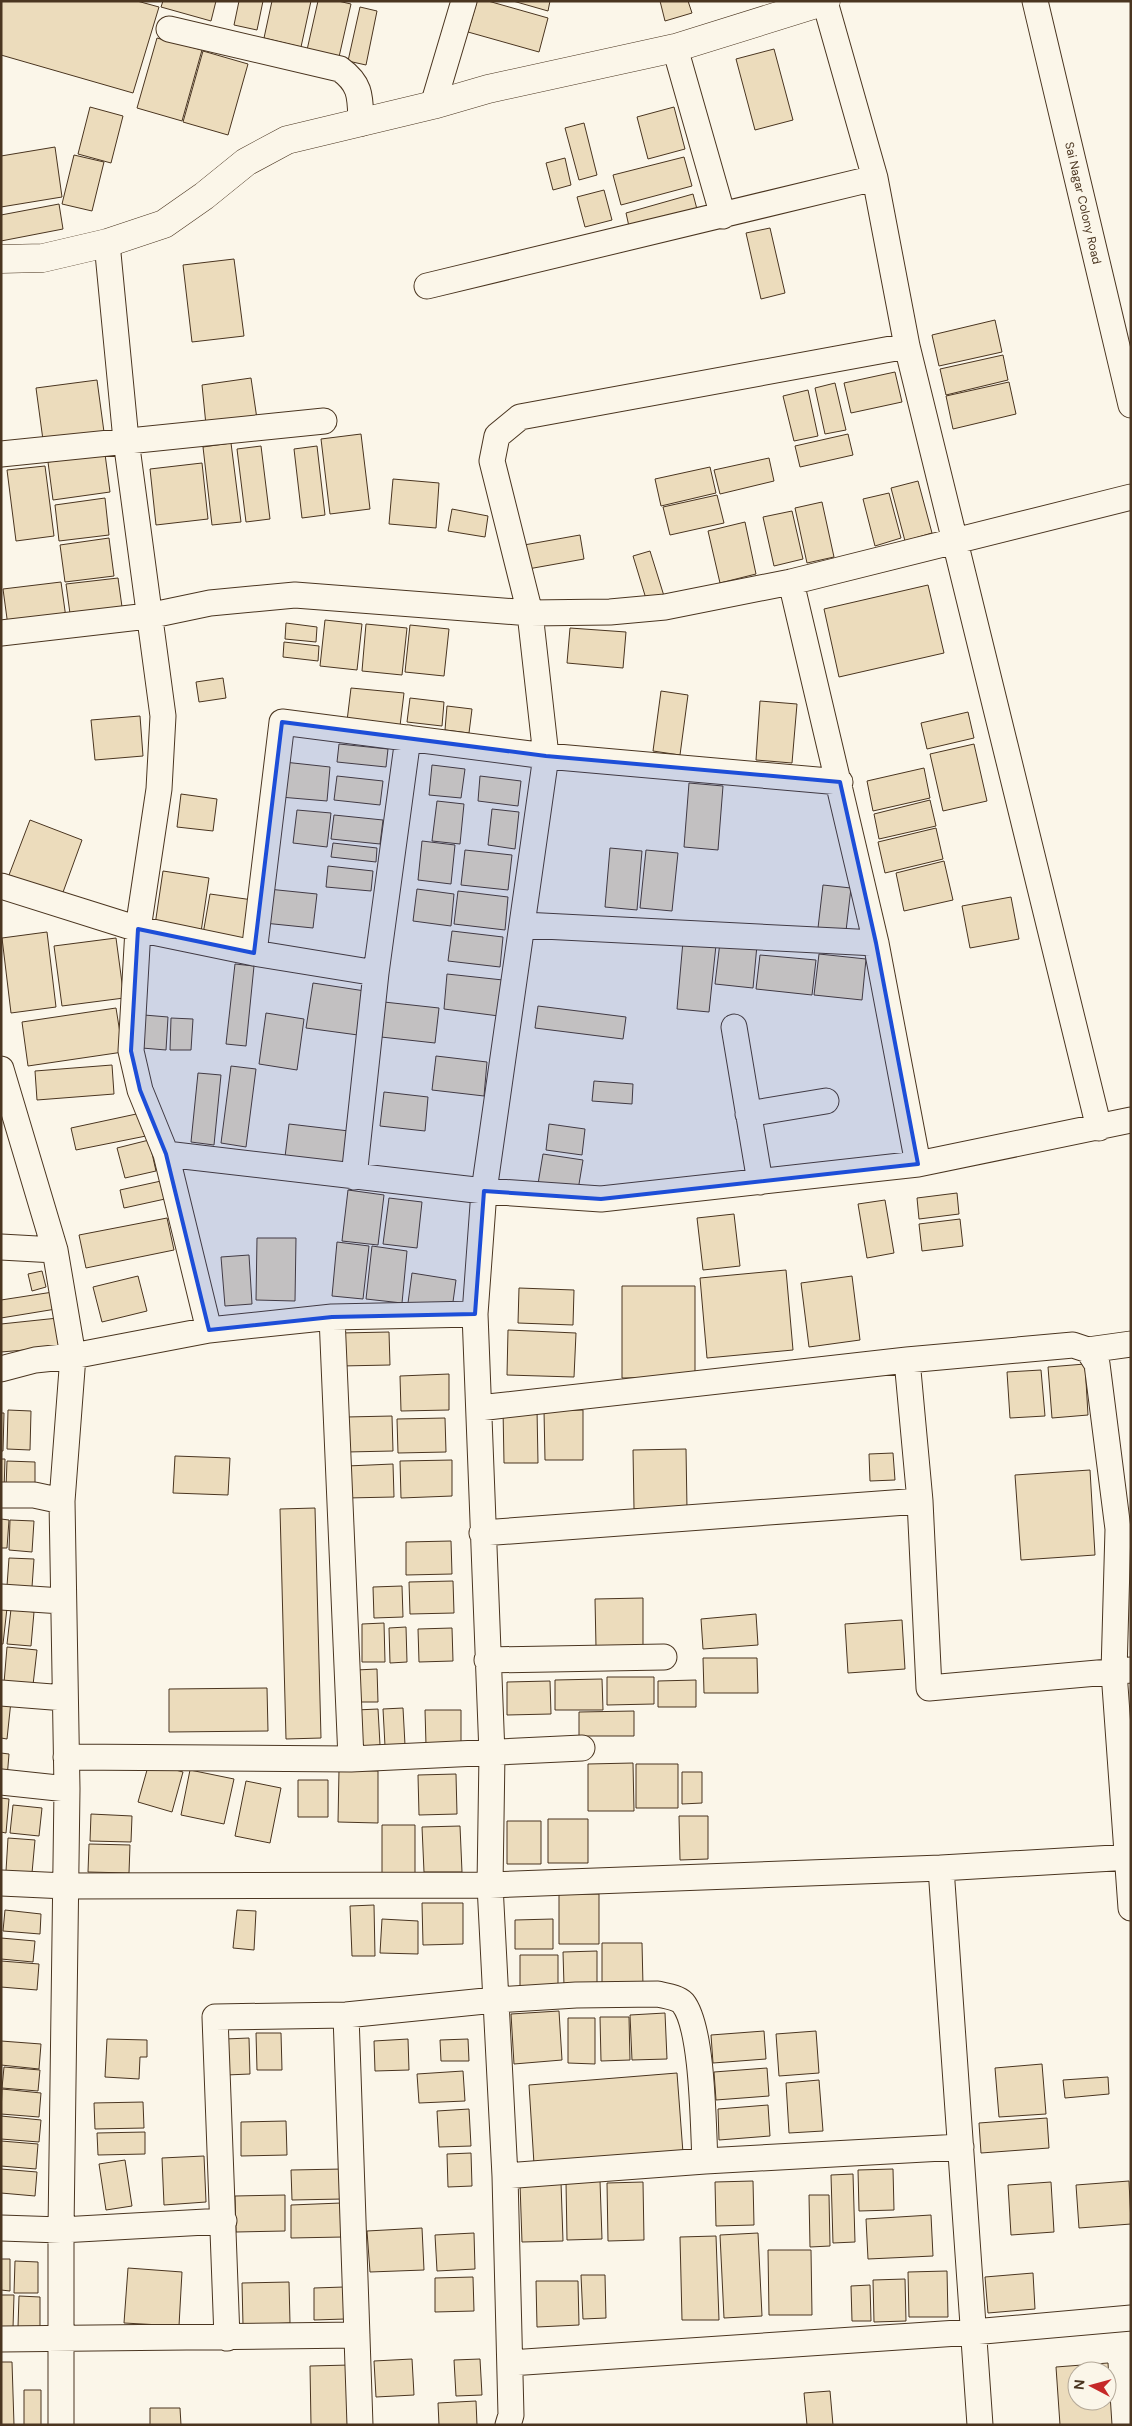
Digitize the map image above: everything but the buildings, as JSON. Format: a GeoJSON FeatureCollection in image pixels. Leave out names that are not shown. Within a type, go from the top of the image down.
{"type":"FeatureCollection","features":[{"type":"Feature","properties":{"kind":"street"},"geometry":{"type":"LineString","coordinates":[[433,105],[464,1]]}},
{"type":"Feature","properties":{"kind":"street"},"geometry":{"type":"LineString","coordinates":[[1,259],[43,258],[107,244],[164,224],[204,196],[246,162],[287,140],[433,105],[488,89],[675,48],[825,1],[875,178],[907,346],[1099,1128]]}},
{"type":"Feature","properties":{"kind":"street","name":"Sai Nagar Colony Road"},"geometry":{"type":"LineString","coordinates":[[1035,1],[1131,405]]}},
{"type":"Feature","properties":{"kind":"street"},"geometry":{"type":"LineString","coordinates":[[169,28],[340,69],[352,79],[359,93],[362,123]]}},
{"type":"Feature","properties":{"kind":"street"},"geometry":{"type":"LineString","coordinates":[[675,48],[723,216]]}},
{"type":"Feature","properties":{"kind":"street"},"geometry":{"type":"LineString","coordinates":[[426,286],[875,178]]}},
{"type":"Feature","properties":{"kind":"street"},"geometry":{"type":"LineString","coordinates":[[107,244],[126,440],[148,616],[163,716],[159,789],[138,929],[131,1051],[140,1090],[166,1154],[209,1330]]}},
{"type":"Feature","properties":{"kind":"street"},"geometry":{"type":"LineString","coordinates":[[508,2425],[511,2415],[505,2176],[490,1885],[492,1754],[474,1314],[484,1191],[546,756],[530,613],[492,461],[497,436],[520,418],[907,346]]}},
{"type":"Feature","properties":{"kind":"street"},"geometry":{"type":"LineString","coordinates":[[1,454],[126,440],[324,422]]}},
{"type":"Feature","properties":{"kind":"street"},"geometry":{"type":"LineString","coordinates":[[1,633],[148,616],[210,603],[295,595],[530,613],[610,612],[665,606],[791,582],[1131,497]]}},
{"type":"Feature","properties":{"kind":"street"},"geometry":{"type":"LineString","coordinates":[[791,582],[840,782],[876,943],[918,1164]]}},
{"type":"Feature","properties":{"kind":"street"},"geometry":{"type":"LineString","coordinates":[[254,953],[282,722],[546,756],[840,782]]}},
{"type":"Feature","properties":{"kind":"street"},"geometry":{"type":"LineString","coordinates":[[354,1177],[376,973],[408,738]]}},
{"type":"Feature","properties":{"kind":"street"},"geometry":{"type":"LineString","coordinates":[[1,886],[138,929],[254,953],[376,973]]}},
{"type":"Feature","properties":{"kind":"street"},"geometry":{"type":"LineString","coordinates":[[523,925],[876,943]]}},
{"type":"Feature","properties":{"kind":"street"},"geometry":{"type":"LineString","coordinates":[[734,1027],[760,1182]]}},
{"type":"Feature","properties":{"kind":"street"},"geometry":{"type":"LineString","coordinates":[[2,1075],[55,1250],[73,1356],[62,1501],[62,1601],[67,1789],[61,2230],[61,2425]]}},
{"type":"Feature","properties":{"kind":"street"},"geometry":{"type":"LineString","coordinates":[[748,1114],[826,1101]]}},
{"type":"Feature","properties":{"kind":"street"},"geometry":{"type":"LineString","coordinates":[[166,1154],[484,1191],[601,1199],[918,1164],[1131,1120]]}},
{"type":"Feature","properties":{"kind":"street"},"geometry":{"type":"LineString","coordinates":[[1,1247],[55,1250]]}},
{"type":"Feature","properties":{"kind":"street"},"geometry":{"type":"LineString","coordinates":[[1,1369],[35,1360],[73,1356],[209,1330],[332,1317],[474,1314]]}},
{"type":"Feature","properties":{"kind":"street"},"geometry":{"type":"LineString","coordinates":[[332,1317],[351,1759]]}},
{"type":"Feature","properties":{"kind":"street"},"geometry":{"type":"LineString","coordinates":[[479,1408],[907,1360],[1073,1346],[1088,1350],[1131,1344]]}},
{"type":"Feature","properties":{"kind":"street"},"geometry":{"type":"LineString","coordinates":[[1088,1350],[1097,1364],[1124,1528],[1122,1671],[1131,1908]]}},
{"type":"Feature","properties":{"kind":"street"},"geometry":{"type":"LineString","coordinates":[[1,1357],[35,1360]]}},
{"type":"Feature","properties":{"kind":"street"},"geometry":{"type":"LineString","coordinates":[[907,1360],[920,1501],[929,1688],[1122,1671]]}},
{"type":"Feature","properties":{"kind":"street"},"geometry":{"type":"LineString","coordinates":[[1,1496],[34,1495],[62,1501]]}},
{"type":"Feature","properties":{"kind":"street"},"geometry":{"type":"LineString","coordinates":[[482,1533],[920,1501]]}},
{"type":"Feature","properties":{"kind":"street"},"geometry":{"type":"LineString","coordinates":[[1,1597],[62,1601]]}},
{"type":"Feature","properties":{"kind":"street"},"geometry":{"type":"LineString","coordinates":[[487,1660],[664,1657]]}},
{"type":"Feature","properties":{"kind":"street"},"geometry":{"type":"LineString","coordinates":[[1,1693],[64,1698]]}},
{"type":"Feature","properties":{"kind":"street"},"geometry":{"type":"LineString","coordinates":[[66,1757],[351,1759],[492,1754],[582,1748]]}},
{"type":"Feature","properties":{"kind":"street"},"geometry":{"type":"LineString","coordinates":[[1,1782],[67,1789]]}},
{"type":"Feature","properties":{"kind":"street"},"geometry":{"type":"LineString","coordinates":[[1,1883],[66,1886],[490,1885],[941,1868],[1129,1857]]}},
{"type":"Feature","properties":{"kind":"street"},"geometry":{"type":"LineString","coordinates":[[941,1868],[980,2425]]}},
{"type":"Feature","properties":{"kind":"street"},"geometry":{"type":"LineString","coordinates":[[228,2338],[215,2017],[346,2015],[495,2000],[576,1995],[658,1994],[681,2001],[688,2012],[696,2034],[706,2161]]}},
{"type":"Feature","properties":{"kind":"street"},"geometry":{"type":"LineString","coordinates":[[346,2015],[360,2425]]}},
{"type":"Feature","properties":{"kind":"street"},"geometry":{"type":"LineString","coordinates":[[505,2176],[706,2161],[961,2147]]}},
{"type":"Feature","properties":{"kind":"street"},"geometry":{"type":"LineString","coordinates":[[1,2228],[61,2230],[224,2222]]}},
{"type":"Feature","properties":{"kind":"street"},"geometry":{"type":"LineString","coordinates":[[510,2363],[973,2332],[1131,2318]]}},
{"type":"Feature","properties":{"kind":"street"},"geometry":{"type":"LineString","coordinates":[[1,2339],[62,2340],[357,2335]]}},
{"type":"Feature","properties":{"kind":"highlighted area"},"geometry":{"type":"Polygon","coordinates":[[[282,722],[546,756],[840,782],[876,943],[918,1164],[601,1199],[484,1191],[475,1314],[332,1317],[209,1330],[166,1154],[140,1090],[131,1051],[138,929],[254,953],[282,722]]]}}]}
